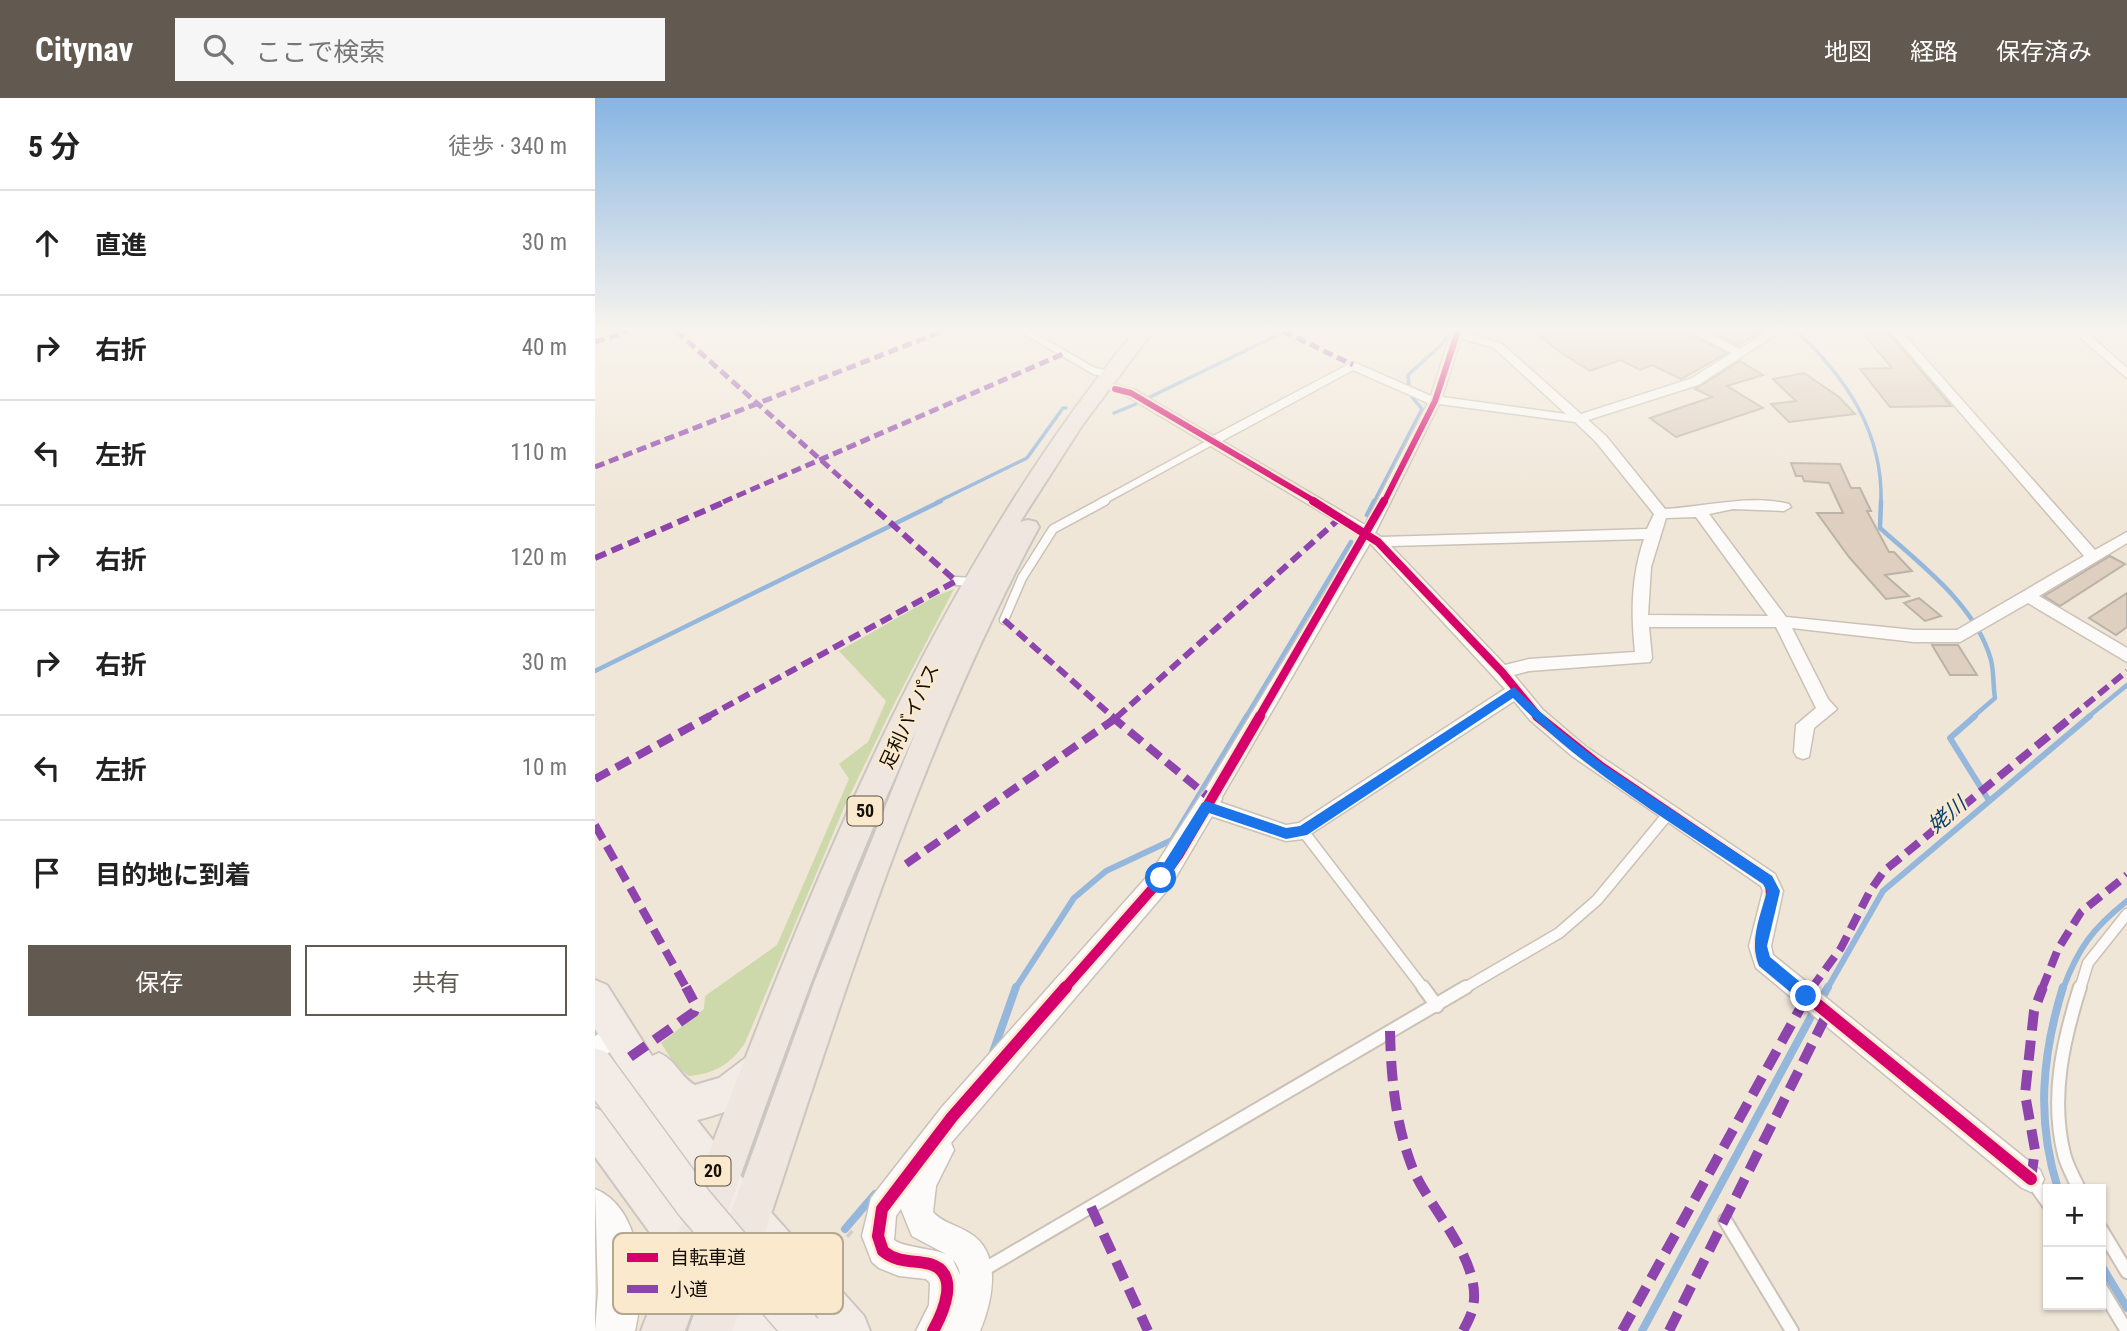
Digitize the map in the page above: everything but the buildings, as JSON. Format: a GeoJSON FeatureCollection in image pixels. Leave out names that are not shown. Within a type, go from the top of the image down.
{"type":"FeatureCollection","features":[{"type":"Feature","properties":{"kind":"highway","name":"足利バイパス"},"geometry":{"type":"LineString","coordinates":[[700,1233],[760,1068],[866,808],[988,579],[1051,488],[1108,389]]}},
{"type":"Feature","properties":{"kind":"highway","name":"足利バイパス"},"geometry":{"type":"LineString","coordinates":[[744,1233],[852,924],[940,707],[988,579]]}},
{"type":"Feature","properties":{"kind":"highway","name":"足利バイパス"},"geometry":{"type":"LineString","coordinates":[[663,1331],[669,1314]]}},
{"type":"Feature","properties":{"kind":"highway","name":"足利バイパス"},"geometry":{"type":"LineString","coordinates":[[710,1331],[716,1314]]}},
{"type":"Feature","properties":{"kind":"main road","name":"20"},"geometry":{"type":"LineString","coordinates":[[595,997],[609,1052],[641,1134],[717,1233]]}},
{"type":"Feature","properties":{"kind":"main road"},"geometry":{"type":"LineString","coordinates":[[609,1052],[652,1062],[676,1094],[694,1103],[734,1090],[745,1084],[760,1068]]}},
{"type":"Feature","properties":{"kind":"main road","name":"20"},"geometry":{"type":"LineString","coordinates":[[609,1052],[763,1233]]}},
{"type":"Feature","properties":{"kind":"main road"},"geometry":{"type":"LineString","coordinates":[[595,1126],[674,1233]]}},
{"type":"Feature","properties":{"kind":"main road"},"geometry":{"type":"LineString","coordinates":[[743,1314],[757,1331]]}},
{"type":"Feature","properties":{"kind":"main road","name":"20"},"geometry":{"type":"LineString","coordinates":[[788,1314],[803,1331]]}},
{"type":"Feature","properties":{"kind":"main road","name":"20"},"geometry":{"type":"LineString","coordinates":[[834,1314],[849,1331]]}},
{"type":"Feature","properties":{"kind":"street"},"geometry":{"type":"LineString","coordinates":[[1123,389],[1361,529],[1502,672],[1514,692],[1551,729],[1598,767],[1768,880],[1773,891],[1760,946],[1764,961],[2031,1179]]}},
{"type":"Feature","properties":{"kind":"street"},"geometry":{"type":"LineString","coordinates":[[1213,441],[1310,389]]}},
{"type":"Feature","properties":{"kind":"street"},"geometry":{"type":"LineString","coordinates":[[1407,389],[1435,401],[1579,419],[1674,389]]}},
{"type":"Feature","properties":{"kind":"street"},"geometry":{"type":"LineString","coordinates":[[933,1331],[948,1303],[944,1273],[937,1265],[889,1257],[881,1249],[878,1227],[882,1209],[951,1118],[1161,878],[1372,539],[1439,389]]}},
{"type":"Feature","properties":{"kind":"street"},"geometry":{"type":"LineString","coordinates":[[1545,389],[1601,439],[1661,514]]}},
{"type":"Feature","properties":{"kind":"street"},"geometry":{"type":"LineString","coordinates":[[1945,389],[2093,557]]}},
{"type":"Feature","properties":{"kind":"street"},"geometry":{"type":"LineString","coordinates":[[1661,514],[1700,512],[1733,505],[1784,507]]}},
{"type":"Feature","properties":{"kind":"street"},"geometry":{"type":"LineString","coordinates":[[1700,512],[1781,622],[1822,703],[1828,709],[1805,725],[1803,752]]}},
{"type":"Feature","properties":{"kind":"street"},"geometry":{"type":"LineString","coordinates":[[1502,672],[1529,665],[1644,658],[1639,621],[1643,562],[1661,514]]}},
{"type":"Feature","properties":{"kind":"street"},"geometry":{"type":"LineString","coordinates":[[1372,539],[1652,534]]}},
{"type":"Feature","properties":{"kind":"street"},"geometry":{"type":"LineString","coordinates":[[1639,621],[1781,622],[1839,626],[1917,638],[1960,636],[2127,537]]}},
{"type":"Feature","properties":{"kind":"street"},"geometry":{"type":"LineString","coordinates":[[2027,595],[2127,656]]}},
{"type":"Feature","properties":{"kind":"street"},"geometry":{"type":"LineString","coordinates":[[1208,803],[1286,833],[1303,831],[1514,692]]}},
{"type":"Feature","properties":{"kind":"street"},"geometry":{"type":"LineString","coordinates":[[595,1084],[609,1052]]}},
{"type":"Feature","properties":{"kind":"street"},"geometry":{"type":"LineString","coordinates":[[963,1331],[974,1310],[977,1294],[976,1275],[967,1250],[960,1244],[926,1229],[919,1220],[917,1206],[919,1189],[927,1173],[978,1089]]}},
{"type":"Feature","properties":{"kind":"street"},"geometry":{"type":"LineString","coordinates":[[595,1202],[614,1224],[618,1233]]}},
{"type":"Feature","properties":{"kind":"street"},"geometry":{"type":"LineString","coordinates":[[595,1233],[604,1248],[611,1270],[608,1331]]}},
{"type":"Feature","properties":{"kind":"lane"},"geometry":{"type":"LineString","coordinates":[[1004,620],[988,579],[1052,529],[1213,441]]}},
{"type":"Feature","properties":{"kind":"lane"},"geometry":{"type":"LineString","coordinates":[[976,1275],[1559,933],[1584,914],[1669,813]]}},
{"type":"Feature","properties":{"kind":"lane"},"geometry":{"type":"LineString","coordinates":[[1303,831],[1437,1006]]}},
{"type":"Feature","properties":{"kind":"lane"},"geometry":{"type":"LineString","coordinates":[[2077,1184],[2064,1154],[2059,1112],[2059,1071],[2064,1043],[2088,963],[2127,914]]}},
{"type":"Feature","properties":{"kind":"lane"},"geometry":{"type":"LineString","coordinates":[[2031,1179],[2043,1196]]}},
{"type":"Feature","properties":{"kind":"lane"},"geometry":{"type":"LineString","coordinates":[[1725,1220],[1791,1331]]}},
{"type":"Feature","properties":{"kind":"lane"},"geometry":{"type":"LineString","coordinates":[[2106,1237],[2127,1272]]}},
{"type":"Feature","properties":{"kind":"lane"},"geometry":{"type":"LineString","coordinates":[[2106,1296],[2127,1331]]}},
{"type":"Feature","properties":{"kind":"path"},"geometry":{"type":"LineString","coordinates":[[843,1241],[859,1223],[882,1209]]}},
{"type":"Feature","properties":{"kind":"green space"},"geometry":{"type":"Polygon","coordinates":[[[954,589],[846,803],[745,1043],[734,1057],[721,1067],[689,1076],[675,1065],[661,1043],[704,1009],[705,996],[777,945],[849,779],[839,764],[868,742],[886,701],[839,651],[936,596],[954,589]]]}},
{"type":"Feature","properties":{"kind":"waterway"},"geometry":{"type":"LineString","coordinates":[[1150,397],[1167,389]]}},
{"type":"Feature","properties":{"kind":"waterway"},"geometry":{"type":"LineString","coordinates":[[1846,389],[1868,429],[1876,452],[1881,502]]}},
{"type":"Feature","properties":{"kind":"waterway"},"geometry":{"type":"LineString","coordinates":[[1374,502],[1422,409],[1412,397]]}},
{"type":"Feature","properties":{"kind":"waterway"},"geometry":{"type":"LineString","coordinates":[[1114,413],[1136,404]]}},
{"type":"Feature","properties":{"kind":"waterway"},"geometry":{"type":"LineString","coordinates":[[937,502],[1027,458],[1063,408],[1066,408]]}},
{"type":"Feature","properties":{"kind":"waterway"},"geometry":{"type":"LineString","coordinates":[[595,671],[941,501]]}},
{"type":"Feature","properties":{"kind":"waterway"},"geometry":{"type":"LineString","coordinates":[[1367,515],[1374,501]]}},
{"type":"Feature","properties":{"kind":"waterway"},"geometry":{"type":"LineString","coordinates":[[1881,502],[1880,528],[1945,587],[1973,621],[1984,640],[1992,665],[1995,698],[1973,717]]}},
{"type":"Feature","properties":{"kind":"waterway"},"geometry":{"type":"LineString","coordinates":[[1246,717],[1351,542]]}},
{"type":"Feature","properties":{"kind":"waterway","name":"姥川"},"geometry":{"type":"LineString","coordinates":[[2088,717],[2127,685]]}},
{"type":"Feature","properties":{"kind":"waterway"},"geometry":{"type":"LineString","coordinates":[[1016,988],[1074,898],[1106,871],[1172,840],[1247,716]]}},
{"type":"Feature","properties":{"kind":"waterway"},"geometry":{"type":"LineString","coordinates":[[1975,716],[1950,738],[1988,799]]}},
{"type":"Feature","properties":{"kind":"waterway","name":"姥川"},"geometry":{"type":"LineString","coordinates":[[1827,989],[1883,891],[2090,716]]}},
{"type":"Feature","properties":{"kind":"waterway"},"geometry":{"type":"LineString","coordinates":[[2063,989],[2088,940],[2105,920],[2127,901]]}},
{"type":"Feature","properties":{"kind":"waterway","name":"姥川"},"geometry":{"type":"LineString","coordinates":[[1822,998],[1828,987]]}},
{"type":"Feature","properties":{"kind":"waterway"},"geometry":{"type":"LineString","coordinates":[[2057,1184],[2047,1138],[2044,1088],[2050,1038],[2063,987]]}},
{"type":"Feature","properties":{"kind":"waterway"},"geometry":{"type":"LineString","coordinates":[[993,1052],[1016,988]]}},
{"type":"Feature","properties":{"kind":"waterway","name":"姥川"},"geometry":{"type":"LineString","coordinates":[[1642,1331],[1814,1011]]}},
{"type":"Feature","properties":{"kind":"waterway"},"geometry":{"type":"LineString","coordinates":[[845,1229],[875,1194]]}},
{"type":"Feature","properties":{"kind":"waterway"},"geometry":{"type":"LineString","coordinates":[[2106,1273],[2127,1308]]}},
{"type":"Feature","properties":{"kind":"marked path"},"geometry":{"type":"LineString","coordinates":[[595,779],[956,581],[740,389]]}},
{"type":"Feature","properties":{"kind":"marked path"},"geometry":{"type":"LineString","coordinates":[[595,467],[796,389]]}},
{"type":"Feature","properties":{"kind":"marked path"},"geometry":{"type":"LineString","coordinates":[[595,558],[984,389]]}},
{"type":"Feature","properties":{"kind":"marked path"},"geometry":{"type":"LineString","coordinates":[[906,864],[1115,719],[1341,517]]}},
{"type":"Feature","properties":{"kind":"marked path"},"geometry":{"type":"LineString","coordinates":[[1004,620],[1115,719],[1211,799]]}},
{"type":"Feature","properties":{"kind":"marked path"},"geometry":{"type":"LineString","coordinates":[[1622,1331],[1806,996],[1841,948],[1870,891],[1884,871],[2127,671]]}},
{"type":"Feature","properties":{"kind":"marked path"},"geometry":{"type":"LineString","coordinates":[[595,825],[696,1006],[694,1012],[630,1057]]}},
{"type":"Feature","properties":{"kind":"marked path"},"geometry":{"type":"LineString","coordinates":[[2031,1179],[2035,1150],[2025,1094],[2034,1011],[2058,949],[2081,912],[2127,875]]}},
{"type":"Feature","properties":{"kind":"marked path"},"geometry":{"type":"LineString","coordinates":[[1669,1331],[1828,1012]]}},
{"type":"Feature","properties":{"kind":"marked path"},"geometry":{"type":"LineString","coordinates":[[1390,1031],[1395,1100],[1406,1151],[1421,1187],[1469,1268],[1474,1289],[1472,1310],[1463,1331]]}},
{"type":"Feature","properties":{"kind":"marked path"},"geometry":{"type":"LineString","coordinates":[[1091,1207],[1148,1331]]}},
{"type":"Feature","properties":{"kind":"cycle path"},"geometry":{"type":"LineString","coordinates":[[1115,389],[1131,393],[1361,529],[1378,542],[1557,734],[1601,767],[1768,880],[1773,891],[1760,946],[1764,961],[2031,1179]]}},
{"type":"Feature","properties":{"kind":"cycle path"},"geometry":{"type":"LineString","coordinates":[[933,1331],[947,1301],[946,1281],[935,1266],[899,1260],[883,1251],[878,1236],[882,1209],[952,1117],[1161,879],[1179,854],[1367,535],[1439,389]]}},
{"type":"Feature","properties":{"kind":"route"},"geometry":{"type":"LineString","coordinates":[[1161,878],[1179,854],[1206,806],[1286,833],[1303,831],[1514,692],[1551,729],[1598,767],[1768,880],[1773,891],[1760,946],[1764,961],[1806,996]]}}]}
